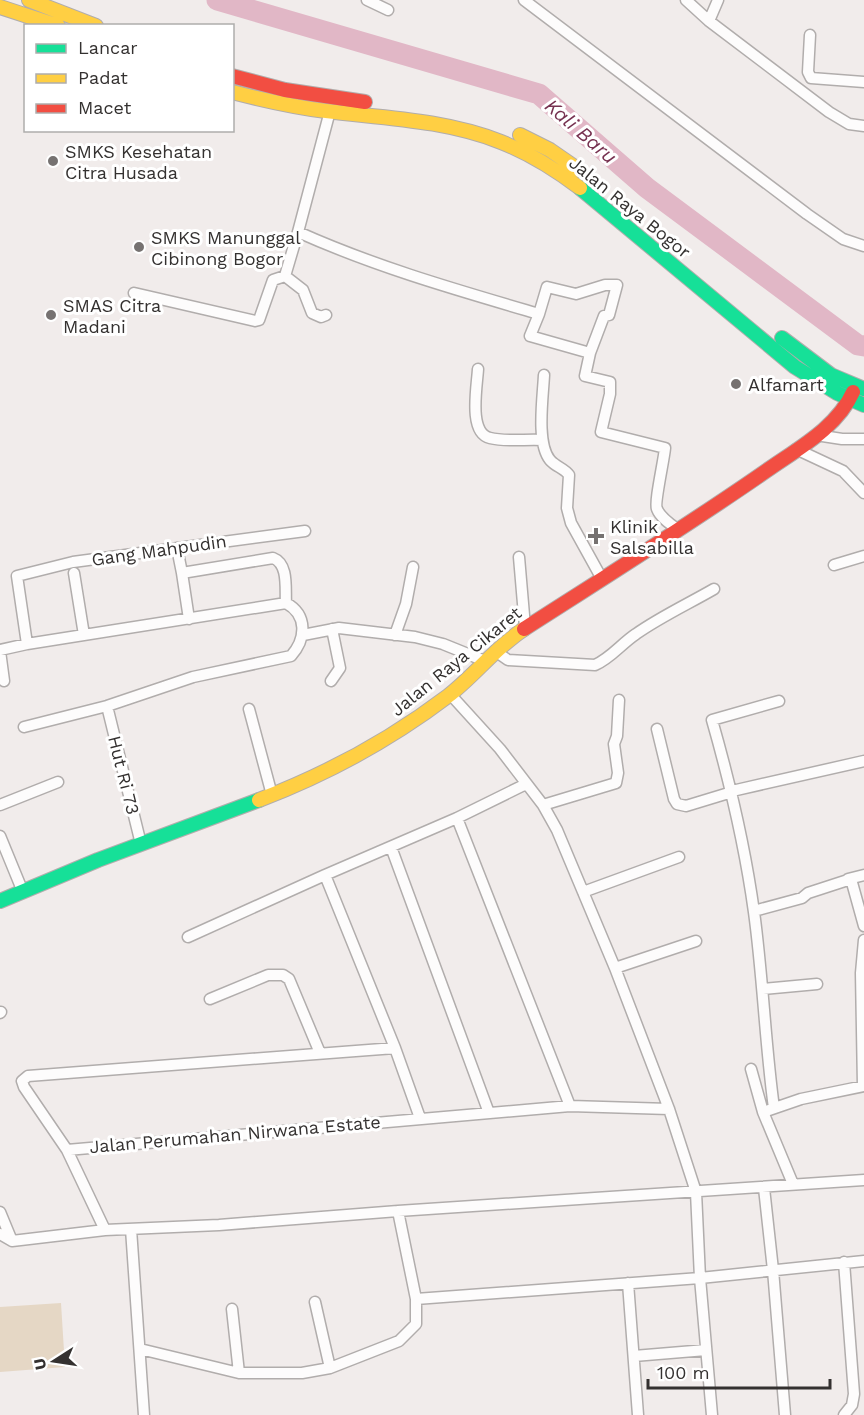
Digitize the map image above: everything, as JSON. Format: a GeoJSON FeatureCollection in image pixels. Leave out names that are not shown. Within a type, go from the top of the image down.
{"type":"FeatureCollection","features":[{"type":"Feature","properties":{"kind":"main road"},"geometry":{"type":"LineString","coordinates":[[29,0],[91,24]]}},
{"type":"Feature","properties":{"kind":"main road"},"geometry":{"type":"LineString","coordinates":[[0,7],[52,24]]}},
{"type":"Feature","properties":{"kind":"main road","name":"Jalan Raya Bogor"},"geometry":{"type":"LineString","coordinates":[[234,77],[285,90],[423,109],[476,120],[529,138],[588,176]]}},
{"type":"Feature","properties":{"kind":"main road","name":"Jalan Raya Bogor"},"geometry":{"type":"LineString","coordinates":[[234,92],[285,104],[423,123],[474,133],[521,149],[579,186],[795,367],[827,389],[849,401],[864,405]]}},
{"type":"Feature","properties":{"kind":"main road","name":"Jalan Raya Bogor"},"geometry":{"type":"LineString","coordinates":[[632,213],[801,355],[827,372],[860,388]]}},
{"type":"Feature","properties":{"kind":"main road","name":"Jalan Raya Cikaret"},"geometry":{"type":"LineString","coordinates":[[0,901],[141,844],[272,795],[366,751],[450,694],[525,627],[723,501],[816,435],[833,421],[860,388]]}},
{"type":"Feature","properties":{"kind":"street"},"geometry":{"type":"LineString","coordinates":[[367,0],[388,10]]}},
{"type":"Feature","properties":{"kind":"street"},"geometry":{"type":"LineString","coordinates":[[524,0],[807,214],[843,239],[864,246]]}},
{"type":"Feature","properties":{"kind":"street"},"geometry":{"type":"LineString","coordinates":[[686,0],[709,21],[829,112],[849,124],[864,126]]}},
{"type":"Feature","properties":{"kind":"street"},"geometry":{"type":"LineString","coordinates":[[709,21],[718,0]]}},
{"type":"Feature","properties":{"kind":"street"},"geometry":{"type":"LineString","coordinates":[[810,35],[808,72],[810,78],[864,82]]}},
{"type":"Feature","properties":{"kind":"street"},"geometry":{"type":"LineString","coordinates":[[285,276],[330,111]]}},
{"type":"Feature","properties":{"kind":"street"},"geometry":{"type":"LineString","coordinates":[[298,232],[374,264],[538,314]]}},
{"type":"Feature","properties":{"kind":"street"},"geometry":{"type":"LineString","coordinates":[[134,293],[255,321],[259,320],[273,280],[285,276]]}},
{"type":"Feature","properties":{"kind":"street"},"geometry":{"type":"LineString","coordinates":[[285,276],[303,290],[312,313],[326,315]]}},
{"type":"Feature","properties":{"kind":"street"},"geometry":{"type":"LineString","coordinates":[[590,353],[530,336],[547,287],[576,294],[605,285],[617,285],[609,315],[604,316],[590,353],[585,376],[610,382],[610,394],[601,432],[665,448],[656,504],[661,515],[676,529]]}},
{"type":"Feature","properties":{"kind":"street"},"geometry":{"type":"LineString","coordinates":[[478,369],[476,421],[483,435],[491,438],[542,440]]}},
{"type":"Feature","properties":{"kind":"street"},"geometry":{"type":"LineString","coordinates":[[544,375],[542,440],[546,454],[552,462],[567,471],[569,475],[567,508],[571,523],[602,579]]}},
{"type":"Feature","properties":{"kind":"street"},"geometry":{"type":"LineString","coordinates":[[816,435],[842,439],[864,439]]}},
{"type":"Feature","properties":{"kind":"street"},"geometry":{"type":"LineString","coordinates":[[796,449],[843,471],[864,493]]}},
{"type":"Feature","properties":{"kind":"street","name":"Gang Mahpudin"},"geometry":{"type":"LineString","coordinates":[[27,644],[16,578],[73,562],[305,531]]}},
{"type":"Feature","properties":{"kind":"street"},"geometry":{"type":"LineString","coordinates":[[177,548],[189,619]]}},
{"type":"Feature","properties":{"kind":"street"},"geometry":{"type":"LineString","coordinates":[[834,565],[864,556]]}},
{"type":"Feature","properties":{"kind":"street"},"geometry":{"type":"LineString","coordinates":[[519,557],[525,627]]}},
{"type":"Feature","properties":{"kind":"street"},"geometry":{"type":"LineString","coordinates":[[182,573],[273,558],[279,560],[284,571],[286,603]]}},
{"type":"Feature","properties":{"kind":"street"},"geometry":{"type":"LineString","coordinates":[[395,635],[406,604],[413,567]]}},
{"type":"Feature","properties":{"kind":"street"},"geometry":{"type":"LineString","coordinates":[[74,573],[84,635]]}},
{"type":"Feature","properties":{"kind":"street"},"geometry":{"type":"LineString","coordinates":[[303,634],[339,628],[443,644],[508,660],[595,664],[606,659],[634,635],[654,622],[714,589]]}},
{"type":"Feature","properties":{"kind":"street"},"geometry":{"type":"LineString","coordinates":[[4,681],[0,650],[286,603],[298,610],[303,634],[298,648],[291,656],[193,677],[106,706],[24,727]]}},
{"type":"Feature","properties":{"kind":"street"},"geometry":{"type":"LineString","coordinates":[[331,681],[340,668],[332,629]]}},
{"type":"Feature","properties":{"kind":"street"},"geometry":{"type":"LineString","coordinates":[[450,694],[500,749],[543,805],[557,830],[615,968],[669,1109],[696,1192],[700,1278],[712,1415]]}},
{"type":"Feature","properties":{"kind":"street"},"geometry":{"type":"LineString","coordinates":[[543,805],[616,783],[618,773],[614,744],[617,736],[619,700]]}},
{"type":"Feature","properties":{"kind":"street"},"geometry":{"type":"LineString","coordinates":[[774,1108],[754,911],[732,792],[712,718],[778,701]]}},
{"type":"Feature","properties":{"kind":"street","name":"Hut Ri 73"},"geometry":{"type":"LineString","coordinates":[[106,706],[141,844]]}},
{"type":"Feature","properties":{"kind":"street"},"geometry":{"type":"LineString","coordinates":[[249,709],[272,795]]}},
{"type":"Feature","properties":{"kind":"street"},"geometry":{"type":"LineString","coordinates":[[657,729],[677,804],[686,806],[732,792],[864,761]]}},
{"type":"Feature","properties":{"kind":"street"},"geometry":{"type":"LineString","coordinates":[[0,805],[58,782]]}},
{"type":"Feature","properties":{"kind":"street"},"geometry":{"type":"LineString","coordinates":[[188,937],[457,818],[526,784]]}},
{"type":"Feature","properties":{"kind":"street"},"geometry":{"type":"LineString","coordinates":[[457,818],[570,1106]]}},
{"type":"Feature","properties":{"kind":"street"},"geometry":{"type":"LineString","coordinates":[[0,836],[23,892]]}},
{"type":"Feature","properties":{"kind":"street"},"geometry":{"type":"LineString","coordinates":[[391,847],[489,1113]]}},
{"type":"Feature","properties":{"kind":"street"},"geometry":{"type":"LineString","coordinates":[[583,892],[679,857]]}},
{"type":"Feature","properties":{"kind":"street"},"geometry":{"type":"LineString","coordinates":[[754,911],[802,898],[808,893],[864,875]]}},
{"type":"Feature","properties":{"kind":"street"},"geometry":{"type":"LineString","coordinates":[[325,876],[395,1048],[420,1118]]}},
{"type":"Feature","properties":{"kind":"street"},"geometry":{"type":"LineString","coordinates":[[848,879],[852,881],[864,926]]}},
{"type":"Feature","properties":{"kind":"street"},"geometry":{"type":"LineString","coordinates":[[763,1112],[801,1099],[864,1086],[864,940]]}},
{"type":"Feature","properties":{"kind":"street"},"geometry":{"type":"LineString","coordinates":[[615,968],[696,941]]}},
{"type":"Feature","properties":{"kind":"street"},"geometry":{"type":"LineString","coordinates":[[210,999],[268,975],[283,975],[289,979],[320,1053]]}},
{"type":"Feature","properties":{"kind":"street"},"geometry":{"type":"LineString","coordinates":[[763,989],[818,984]]}},
{"type":"Feature","properties":{"kind":"street"},"geometry":{"type":"LineString","coordinates":[[67,1150],[24,1088],[22,1081],[28,1076],[395,1048]]}},
{"type":"Feature","properties":{"kind":"street"},"geometry":{"type":"LineString","coordinates":[[751,1069],[763,1112],[793,1184]]}},
{"type":"Feature","properties":{"kind":"street","name":"Jalan Perumahan Nirwana Estate"},"geometry":{"type":"LineString","coordinates":[[105,1230],[67,1150],[570,1106],[669,1109]]}},
{"type":"Feature","properties":{"kind":"street"},"geometry":{"type":"LineString","coordinates":[[0,1234],[12,1241],[105,1230],[219,1226],[398,1211],[864,1180]]}},
{"type":"Feature","properties":{"kind":"street"},"geometry":{"type":"LineString","coordinates":[[764,1188],[785,1415]]}},
{"type":"Feature","properties":{"kind":"street"},"geometry":{"type":"LineString","coordinates":[[140,1349],[239,1373],[302,1373],[330,1368],[399,1341],[416,1324],[416,1299],[398,1211]]}},
{"type":"Feature","properties":{"kind":"street"},"geometry":{"type":"LineString","coordinates":[[0,1212],[12,1241]]}},
{"type":"Feature","properties":{"kind":"street"},"geometry":{"type":"LineString","coordinates":[[131,1229],[144,1415]]}},
{"type":"Feature","properties":{"kind":"street"},"geometry":{"type":"LineString","coordinates":[[416,1299],[700,1278],[864,1261]]}},
{"type":"Feature","properties":{"kind":"street"},"geometry":{"type":"LineString","coordinates":[[844,1262],[851,1333],[854,1400],[844,1415]]}},
{"type":"Feature","properties":{"kind":"street"},"geometry":{"type":"LineString","coordinates":[[628,1283],[638,1415]]}},
{"type":"Feature","properties":{"kind":"street"},"geometry":{"type":"LineString","coordinates":[[315,1302],[330,1368]]}},
{"type":"Feature","properties":{"kind":"street"},"geometry":{"type":"LineString","coordinates":[[232,1309],[239,1373]]}},
{"type":"Feature","properties":{"kind":"street"},"geometry":{"type":"LineString","coordinates":[[851,1333],[864,1332]]}},
{"type":"Feature","properties":{"kind":"street"},"geometry":{"type":"LineString","coordinates":[[634,1356],[706,1350]]}},
{"type":"Feature","properties":{"kind":"shaded area"},"geometry":{"type":"Polygon","coordinates":[[[61,1303],[65,1367],[0,1372],[0,1307],[61,1303]]]}},
{"type":"Feature","properties":{"kind":"waterway","name":"Kali Baru"},"geometry":{"type":"LineString","coordinates":[[217,0],[539,94],[647,188],[858,345],[864,346]]}},
{"type":"Feature","properties":{"kind":"traffic: fast"},"geometry":{"type":"LineString","coordinates":[[580,188],[795,367],[837,393],[864,405]]}},
{"type":"Feature","properties":{"kind":"traffic: fast"},"geometry":{"type":"LineString","coordinates":[[782,338],[831,375],[864,389]]}},
{"type":"Feature","properties":{"kind":"traffic: fast"},"geometry":{"type":"LineString","coordinates":[[0,901],[98,860],[259,800]]}},
{"type":"Feature","properties":{"kind":"traffic: slow"},"geometry":{"type":"LineString","coordinates":[[29,0],[91,24]]}},
{"type":"Feature","properties":{"kind":"traffic: slow"},"geometry":{"type":"LineString","coordinates":[[0,7],[52,24]]}},
{"type":"Feature","properties":{"kind":"traffic: slow"},"geometry":{"type":"LineString","coordinates":[[234,92],[326,111],[415,121],[459,129],[511,146],[532,156],[580,188]]}},
{"type":"Feature","properties":{"kind":"traffic: slow"},"geometry":{"type":"LineString","coordinates":[[520,135],[550,150],[579,170]]}},
{"type":"Feature","properties":{"kind":"traffic: slow"},"geometry":{"type":"LineString","coordinates":[[259,800],[357,755],[404,727],[448,696],[504,644],[524,629]]}},
{"type":"Feature","properties":{"kind":"traffic: jam"},"geometry":{"type":"LineString","coordinates":[[234,77],[285,90],[365,102]]}},
{"type":"Feature","properties":{"kind":"traffic: jam"},"geometry":{"type":"LineString","coordinates":[[524,629],[803,446],[827,427],[846,405],[853,392]]}},
{"type":"Feature","properties":{"kind":"place","name":"SMKS Kesehatan Citra Husada"},"geometry":{"type":"Point","coordinates":[53,161]}},
{"type":"Feature","properties":{"kind":"place","name":"SMKS Manunggal Cibinong Bogor"},"geometry":{"type":"Point","coordinates":[139,247]}},
{"type":"Feature","properties":{"kind":"place","name":"SMAS Citra Madani"},"geometry":{"type":"Point","coordinates":[51,315]}},
{"type":"Feature","properties":{"kind":"place","name":"Alfamart"},"geometry":{"type":"Point","coordinates":[736,384]}},
{"type":"Feature","properties":{"kind":"place","name":"Klinik Salsabilla"},"geometry":{"type":"Point","coordinates":[596,536]}}]}
